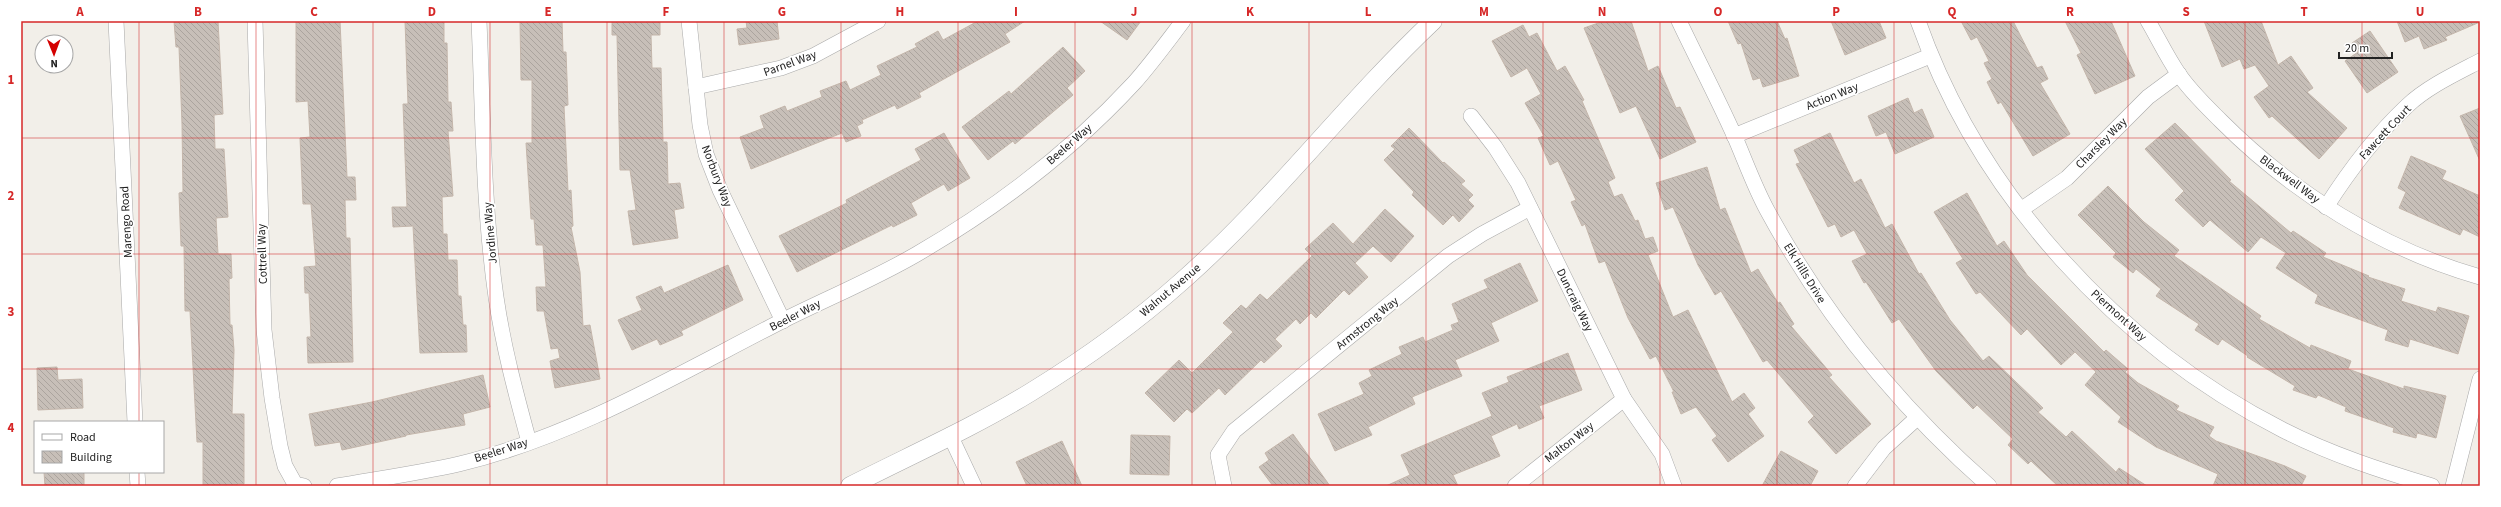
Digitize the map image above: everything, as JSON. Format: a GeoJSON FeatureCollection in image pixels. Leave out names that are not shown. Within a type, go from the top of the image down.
{"type":"FeatureCollection","features":[{"type":"Feature","properties":{"kind":"street","name":"Marengo Road"},"geometry":{"type":"LineString","coordinates":[[116,21],[135,421]]}},
{"type":"Feature","properties":{"kind":"street","name":"Cottrell Way"},"geometry":{"type":"LineString","coordinates":[[255,21],[264,330],[272,398],[280,446],[285,466],[299,485]]}},
{"type":"Feature","properties":{"kind":"street","name":"Jordine Way"},"geometry":{"type":"LineString","coordinates":[[479,21],[488,224],[496,296],[507,358],[529,442]]}},
{"type":"Feature","properties":{"kind":"street","name":"Norbury Way"},"geometry":{"type":"LineString","coordinates":[[689,21],[700,125],[706,154],[720,190],[783,320]]}},
{"type":"Feature","properties":{"kind":"street","name":"Parnel Way"},"geometry":{"type":"LineString","coordinates":[[696,87],[781,68],[813,56],[878,21]]}},
{"type":"Feature","properties":{"kind":"street","name":"Beeler Way"},"geometry":{"type":"LineString","coordinates":[[337,486],[459,464],[529,442],[643,394],[783,320],[915,255],[998,201],[1056,156],[1094,123],[1134,82],[1183,21]]}},
{"type":"Feature","properties":{"kind":"street","name":"Walnut Avenue"},"geometry":{"type":"LineString","coordinates":[[850,486],[950,435],[1037,388],[1102,344],[1180,283],[1260,207],[1340,117],[1433,21]]}},
{"type":"Feature","properties":{"kind":"street","name":"Elk Hills Drive"},"geometry":{"type":"LineString","coordinates":[[1679,21],[1734,136],[1752,181],[1801,269],[1859,352],[1916,418],[1955,458],[1989,486]]}},
{"type":"Feature","properties":{"kind":"street","name":"Piermont Way"},"geometry":{"type":"LineString","coordinates":[[1918,21],[1930,56],[1958,113],[1994,172],[2068,267],[2116,315],[2167,356],[2234,402],[2284,430],[2398,476],[2432,486]]}},
{"type":"Feature","properties":{"kind":"street","name":"Blackwell Way"},"geometry":{"type":"LineString","coordinates":[[2148,21],[2179,74],[2241,141],[2326,207],[2372,234],[2415,254],[2480,277]]}},
{"type":"Feature","properties":{"kind":"street","name":"Action Way"},"geometry":{"type":"LineString","coordinates":[[1734,136],[1930,56]]}},
{"type":"Feature","properties":{"kind":"street","name":"Fawcett Court"},"geometry":{"type":"LineString","coordinates":[[2326,207],[2349,171],[2407,106],[2448,78],[2480,61]]}},
{"type":"Feature","properties":{"kind":"street","name":"Charsley Way"},"geometry":{"type":"LineString","coordinates":[[2022,209],[2067,178],[2148,97],[2179,74]]}},
{"type":"Feature","properties":{"kind":"street","name":"Duncraig Way"},"geometry":{"type":"LineString","coordinates":[[1471,116],[1495,147],[1518,183],[1624,399],[1662,454],[1674,486]]}},
{"type":"Feature","properties":{"kind":"street","name":"Armstrong Way"},"geometry":{"type":"LineString","coordinates":[[1224,486],[1218,455],[1234,431],[1448,256],[1482,234],[1530,208]]}},
{"type":"Feature","properties":{"kind":"street"},"geometry":{"type":"LineString","coordinates":[[2452,486],[2480,379]]}},
{"type":"Feature","properties":{"kind":"street","name":"Malton Way"},"geometry":{"type":"LineString","coordinates":[[1515,486],[1624,399]]}},
{"type":"Feature","properties":{"kind":"street"},"geometry":{"type":"LineString","coordinates":[[1855,486],[1884,448],[1916,418]]}},
{"type":"Feature","properties":{"kind":"street"},"geometry":{"type":"LineString","coordinates":[[950,435],[974,486]]}},
{"type":"Feature","properties":{"kind":"street"},"geometry":{"type":"LineString","coordinates":[[137,473],[138,486]]}},
{"type":"Feature","properties":{"kind":"building"},"geometry":{"type":"Polygon","coordinates":[[[174,21],[218,21],[223,114],[214,115],[215,149],[224,149],[228,217],[216,218],[218,254],[231,254],[232,278],[229,279],[230,325],[232,325],[234,350],[232,414],[244,414],[244,484],[237,484],[237,486],[203,486],[203,442],[197,442],[190,311],[185,311],[184,246],[181,246],[179,193],[183,192],[182,124],[179,47],[176,47],[174,21]]]}},
{"type":"Feature","properties":{"kind":"building"},"geometry":{"type":"Polygon","coordinates":[[[296,21],[340,21],[347,177],[355,177],[356,200],[345,200],[346,238],[350,238],[353,362],[308,363],[307,337],[311,337],[309,293],[305,293],[304,267],[316,266],[311,204],[303,204],[300,138],[310,137],[308,101],[296,102],[296,21]]]}},
{"type":"Feature","properties":{"kind":"building"},"geometry":{"type":"Polygon","coordinates":[[[405,21],[444,21],[444,43],[447,43],[448,102],[451,102],[453,131],[448,131],[453,196],[442,197],[443,234],[447,234],[448,260],[457,260],[458,296],[461,296],[463,325],[466,325],[467,352],[420,353],[413,226],[393,227],[392,207],[407,207],[403,104],[408,104],[405,21]]]}},
{"type":"Feature","properties":{"kind":"building"},"geometry":{"type":"Polygon","coordinates":[[[520,21],[562,21],[563,52],[566,52],[568,105],[564,106],[568,191],[571,190],[573,226],[571,227],[580,272],[583,326],[590,325],[600,379],[555,388],[550,361],[560,358],[558,348],[551,349],[544,311],[537,311],[536,287],[546,287],[543,245],[536,245],[534,219],[531,219],[526,143],[532,143],[532,80],[521,80],[520,21]]]}},
{"type":"Feature","properties":{"kind":"building"},"geometry":{"type":"Polygon","coordinates":[[[612,21],[660,21],[660,35],[651,35],[652,68],[661,68],[663,142],[667,142],[668,184],[680,183],[684,208],[674,210],[678,238],[633,245],[628,211],[636,210],[630,170],[620,170],[617,35],[612,35],[612,21]]]}},
{"type":"Feature","properties":{"kind":"building"},"geometry":{"type":"Polygon","coordinates":[[[746,21],[777,21],[779,39],[739,45],[737,29],[747,28],[746,21]]]}},
{"type":"Feature","properties":{"kind":"building"},"geometry":{"type":"Polygon","coordinates":[[[978,21],[1025,21],[1005,34],[1010,42],[919,93],[921,97],[897,109],[895,105],[862,120],[863,123],[857,126],[861,136],[846,142],[842,133],[751,169],[740,137],[764,128],[760,116],[785,106],[787,111],[822,97],[820,91],[846,81],[850,90],[881,75],[877,66],[917,47],[915,44],[938,31],[943,40],[978,21]]]}},
{"type":"Feature","properties":{"kind":"building"},"geometry":{"type":"Polygon","coordinates":[[[1100,21],[1141,21],[1127,40],[1100,21]]]}},
{"type":"Feature","properties":{"kind":"building"},"geometry":{"type":"Polygon","coordinates":[[[1604,21],[1631,21],[1648,71],[1658,66],[1676,108],[1680,107],[1696,142],[1660,159],[1636,106],[1620,113],[1584,28],[1604,21]]]}},
{"type":"Feature","properties":{"kind":"building"},"geometry":{"type":"Polygon","coordinates":[[[1728,21],[1777,21],[1785,39],[1787,38],[1799,76],[1763,87],[1760,78],[1753,80],[1741,43],[1738,44],[1728,21]]]}},
{"type":"Feature","properties":{"kind":"building"},"geometry":{"type":"Polygon","coordinates":[[[1831,21],[1879,21],[1886,38],[1845,55],[1831,21]]]}},
{"type":"Feature","properties":{"kind":"building"},"geometry":{"type":"Polygon","coordinates":[[[1961,21],[2013,21],[2037,68],[2042,66],[2048,79],[2040,83],[2070,134],[2033,156],[2001,102],[1998,104],[1987,82],[1992,79],[1984,63],[1989,61],[1977,37],[1971,40],[1961,21]]]}},
{"type":"Feature","properties":{"kind":"building"},"geometry":{"type":"Polygon","coordinates":[[[2065,21],[2111,21],[2135,76],[2095,94],[2077,55],[2081,53],[2065,21]]]}},
{"type":"Feature","properties":{"kind":"building"},"geometry":{"type":"Polygon","coordinates":[[[2204,21],[2261,21],[2278,65],[2291,56],[2313,88],[2307,92],[2347,128],[2319,159],[2272,116],[2269,118],[2254,97],[2269,86],[2255,65],[2244,69],[2240,59],[2222,67],[2204,21]]]}},
{"type":"Feature","properties":{"kind":"building"},"geometry":{"type":"Polygon","coordinates":[[[2397,21],[2480,22],[2445,37],[2447,40],[2424,49],[2419,36],[2405,42],[2397,21]]]}},
{"type":"Feature","properties":{"kind":"building"},"geometry":{"type":"Polygon","coordinates":[[[1523,25],[1529,37],[1537,33],[1557,71],[1565,66],[1584,100],[1582,101],[1615,178],[1608,182],[1614,197],[1622,194],[1635,221],[1638,220],[1645,239],[1653,237],[1658,251],[1648,255],[1673,317],[1688,310],[1732,402],[1744,393],[1755,408],[1748,414],[1764,436],[1728,462],[1712,440],[1717,436],[1696,407],[1681,414],[1672,392],[1674,392],[1656,356],[1650,359],[1628,318],[1605,261],[1599,263],[1585,224],[1582,226],[1571,202],[1576,200],[1558,161],[1550,165],[1538,138],[1544,136],[1525,103],[1541,94],[1527,68],[1511,77],[1492,41],[1523,25]]]}},
{"type":"Feature","properties":{"kind":"building"},"geometry":{"type":"Polygon","coordinates":[[[2370,31],[2398,72],[2367,93],[2345,61],[2358,52],[2352,43],[2370,31]]]}},
{"type":"Feature","properties":{"kind":"building"},"geometry":{"type":"Polygon","coordinates":[[[1063,47],[1085,71],[1067,88],[1073,95],[1015,144],[1013,141],[988,160],[962,127],[1009,91],[1011,94],[1063,47]]]}},
{"type":"Feature","properties":{"kind":"building"},"geometry":{"type":"Polygon","coordinates":[[[1908,98],[1914,113],[1922,109],[1934,137],[1895,154],[1886,132],[1876,136],[1868,116],[1908,98]]]}},
{"type":"Feature","properties":{"kind":"building"},"geometry":{"type":"Polygon","coordinates":[[[2480,108],[2480,161],[2460,116],[2480,108]]]}},
{"type":"Feature","properties":{"kind":"building"},"geometry":{"type":"Polygon","coordinates":[[[2175,123],[2231,180],[2229,181],[2291,233],[2293,231],[2326,253],[2323,257],[2369,276],[2368,277],[2405,289],[2401,301],[2436,312],[2438,307],[2469,316],[2458,354],[2410,339],[2408,347],[2385,340],[2388,330],[2315,303],[2318,295],[2276,268],[2286,253],[2261,237],[2248,252],[2210,220],[2203,227],[2175,200],[2184,191],[2145,149],[2175,123]]]}},
{"type":"Feature","properties":{"kind":"building"},"geometry":{"type":"Polygon","coordinates":[[[1409,128],[1443,163],[1444,162],[1465,181],[1461,184],[1473,195],[1468,200],[1474,206],[1459,222],[1453,215],[1443,225],[1412,195],[1414,192],[1384,160],[1395,149],[1391,146],[1409,128]]]}},
{"type":"Feature","properties":{"kind":"building"},"geometry":{"type":"Polygon","coordinates":[[[944,133],[970,178],[948,191],[944,184],[911,203],[917,215],[893,227],[892,225],[797,272],[779,236],[847,203],[846,200],[921,160],[915,149],[944,133]]]}},
{"type":"Feature","properties":{"kind":"building"},"geometry":{"type":"Polygon","coordinates":[[[1830,133],[1854,183],[1861,179],[1885,228],[1892,224],[1919,274],[1921,273],[1950,320],[1983,361],[1989,356],[2043,408],[2038,412],[2066,437],[2072,431],[2116,472],[2119,468],[2147,486],[2058,486],[2031,461],[2028,464],[2008,445],[2013,439],[1977,405],[1973,409],[1936,371],[1899,319],[1892,323],[1866,282],[1864,283],[1852,261],[1867,254],[1854,230],[1841,237],[1835,224],[1828,227],[1796,164],[1800,163],[1794,150],[1830,133]]]}},
{"type":"Feature","properties":{"kind":"building"},"geometry":{"type":"Polygon","coordinates":[[[2411,156],[2446,171],[2442,179],[2480,196],[2480,237],[2463,229],[2460,235],[2399,208],[2406,192],[2398,188],[2411,156]]]}},
{"type":"Feature","properties":{"kind":"building"},"geometry":{"type":"Polygon","coordinates":[[[1707,167],[1720,210],[1725,208],[1751,273],[1758,269],[1778,303],[1780,302],[1794,324],[1791,326],[1832,375],[1829,377],[1871,424],[1836,454],[1808,422],[1814,416],[1767,360],[1763,362],[1721,291],[1715,295],[1698,265],[1673,207],[1665,210],[1656,183],[1707,167]]]}},
{"type":"Feature","properties":{"kind":"building"},"geometry":{"type":"Polygon","coordinates":[[[2108,186],[2144,222],[2179,250],[2174,256],[2261,316],[2259,319],[2310,348],[2311,345],[2351,361],[2348,369],[2404,389],[2404,386],[2446,396],[2436,438],[2417,433],[2416,438],[2393,432],[2394,428],[2345,411],[2346,407],[2318,395],[2316,398],[2293,390],[2295,386],[2247,357],[2248,356],[2222,339],[2218,345],[2195,330],[2199,324],[2156,296],[2161,289],[2136,269],[2133,273],[2113,257],[2116,253],[2078,215],[2108,186]]]}},
{"type":"Feature","properties":{"kind":"building"},"geometry":{"type":"Polygon","coordinates":[[[1967,193],[1997,246],[2004,241],[2027,275],[2104,352],[2106,350],[2128,369],[2125,372],[2138,383],[2179,406],[2176,410],[2214,427],[2209,436],[2216,441],[2285,466],[2306,476],[2301,486],[2213,486],[2218,474],[2156,447],[2118,422],[2121,417],[2085,385],[2096,372],[2075,352],[2061,365],[2027,329],[2021,335],[1980,292],[1976,294],[1956,263],[1963,259],[1934,212],[1967,193]]]}},
{"type":"Feature","properties":{"kind":"building"},"geometry":{"type":"Polygon","coordinates":[[[1385,209],[1414,236],[1391,262],[1373,246],[1355,263],[1368,277],[1349,295],[1344,290],[1316,318],[1311,313],[1300,324],[1296,319],[1275,339],[1282,346],[1264,363],[1261,360],[1225,395],[1219,388],[1192,413],[1187,409],[1174,422],[1145,393],[1179,360],[1192,373],[1233,332],[1223,323],[1241,305],[1246,309],[1260,294],[1267,300],[1312,256],[1305,249],[1333,223],[1353,244],[1385,209]]]}},
{"type":"Feature","properties":{"kind":"building"},"geometry":{"type":"Polygon","coordinates":[[[1520,263],[1538,301],[1491,323],[1499,341],[1455,360],[1462,376],[1412,397],[1415,404],[1368,427],[1372,435],[1335,451],[1318,414],[1364,394],[1359,383],[1372,376],[1369,370],[1402,354],[1399,347],[1423,337],[1425,342],[1453,330],[1451,325],[1459,322],[1452,304],[1488,288],[1484,280],[1520,263]]]}},
{"type":"Feature","properties":{"kind":"building"},"geometry":{"type":"Polygon","coordinates":[[[728,265],[743,300],[681,331],[683,335],[660,345],[657,339],[632,350],[618,320],[642,310],[636,297],[661,286],[664,293],[728,265]]]}},
{"type":"Feature","properties":{"kind":"building"},"geometry":{"type":"Polygon","coordinates":[[[1568,353],[1582,390],[1539,406],[1544,418],[1519,429],[1517,424],[1491,436],[1500,456],[1453,475],[1458,486],[1386,486],[1410,475],[1401,455],[1492,416],[1482,393],[1509,382],[1507,377],[1568,353]]]}},
{"type":"Feature","properties":{"kind":"building"},"geometry":{"type":"Polygon","coordinates":[[[57,367],[58,380],[82,379],[83,408],[38,410],[37,368],[57,367]]]}},
{"type":"Feature","properties":{"kind":"building"},"geometry":{"type":"Polygon","coordinates":[[[483,375],[490,407],[463,414],[465,425],[406,435],[342,450],[340,442],[315,446],[309,414],[372,402],[483,375]]]}},
{"type":"Feature","properties":{"kind":"building"},"geometry":{"type":"Polygon","coordinates":[[[1293,434],[1330,486],[1273,486],[1259,467],[1269,460],[1265,453],[1293,434]]]}},
{"type":"Feature","properties":{"kind":"building"},"geometry":{"type":"Polygon","coordinates":[[[1131,435],[1170,436],[1169,475],[1130,474],[1131,435]]]}},
{"type":"Feature","properties":{"kind":"building"},"geometry":{"type":"Polygon","coordinates":[[[1062,441],[1082,486],[1027,486],[1016,462],[1062,441]]]}},
{"type":"Feature","properties":{"kind":"building"},"geometry":{"type":"Polygon","coordinates":[[[1781,451],[1818,471],[1810,486],[1762,486],[1781,451]]]}},
{"type":"Feature","properties":{"kind":"building"},"geometry":{"type":"Polygon","coordinates":[[[44,473],[84,473],[84,486],[45,486],[44,473]]]}}]}
